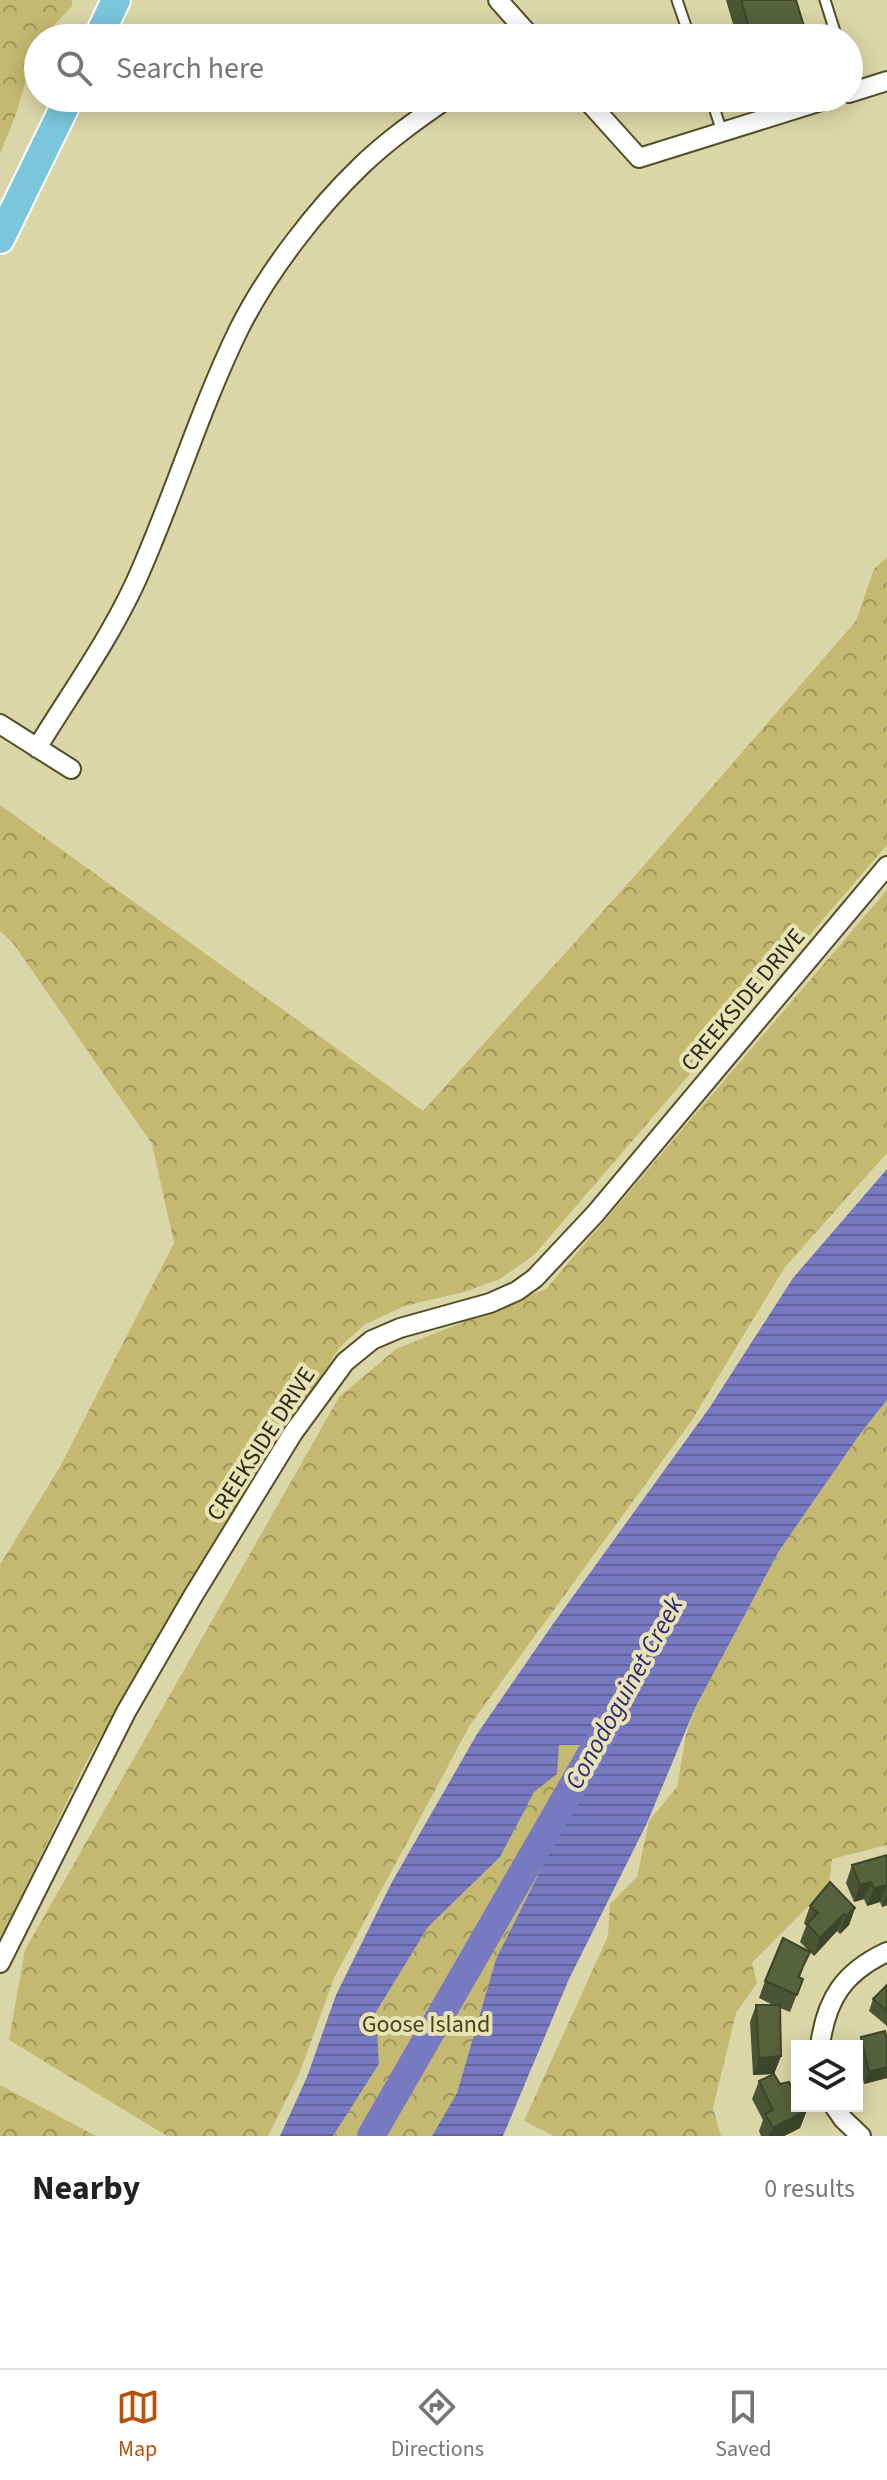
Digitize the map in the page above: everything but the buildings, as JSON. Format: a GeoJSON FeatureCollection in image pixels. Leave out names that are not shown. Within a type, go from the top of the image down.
{"type":"FeatureCollection","features":[{"type":"Feature","properties":{"kind":"main road"},"geometry":{"type":"LineString","coordinates":[[105,24],[116,0]]}},
{"type":"Feature","properties":{"kind":"main road"},"geometry":{"type":"LineString","coordinates":[[0,239],[62,112]]}},
{"type":"Feature","properties":{"kind":"street"},"geometry":{"type":"LineString","coordinates":[[498,0],[519,24]]}},
{"type":"Feature","properties":{"kind":"street"},"geometry":{"type":"LineString","coordinates":[[863,86],[887,81]]}},
{"type":"Feature","properties":{"kind":"street"},"geometry":{"type":"LineString","coordinates":[[37,748],[132,589],[241,326],[280,263],[319,211],[362,165],[428,112]]}},
{"type":"Feature","properties":{"kind":"street"},"geometry":{"type":"LineString","coordinates":[[598,112],[639,158],[786,112]]}},
{"type":"Feature","properties":{"kind":"street"},"geometry":{"type":"LineString","coordinates":[[0,724],[71,769]]}},
{"type":"Feature","properties":{"kind":"street","name":"CREEKSIDE DRIVE"},"geometry":{"type":"LineString","coordinates":[[0,1963],[126,1712],[293,1433],[345,1362],[372,1340],[400,1328],[469,1309],[517,1291],[548,1266],[887,866]]}},
{"type":"Feature","properties":{"kind":"street"},"geometry":{"type":"LineString","coordinates":[[821,2040],[834,1996],[861,1966],[887,1952]]}},
{"type":"Feature","properties":{"kind":"street"},"geometry":{"type":"LineString","coordinates":[[838,2112],[861,2136]]}},
{"type":"Feature","properties":{"kind":"lane"},"geometry":{"type":"LineString","coordinates":[[677,0],[685,24]]}},
{"type":"Feature","properties":{"kind":"lane"},"geometry":{"type":"LineString","coordinates":[[825,0],[833,24]]}},
{"type":"Feature","properties":{"kind":"lane"},"geometry":{"type":"LineString","coordinates":[[716,112],[722,132]]}},
{"type":"Feature","properties":{"kind":"green space"},"geometry":{"type":"Polygon","coordinates":[[[0,0],[72,0],[72,6],[55,24],[24,24],[24,86],[0,154],[0,0]]]}},
{"type":"Feature","properties":{"kind":"green space"},"geometry":{"type":"Polygon","coordinates":[[[887,557],[887,845],[534,1255],[500,1279],[464,1292],[404,1306],[364,1325],[339,1348],[87,1760],[0,1940],[0,1565],[61,1465],[174,1243],[152,1144],[13,943],[0,931],[0,805],[423,1111],[640,870],[856,621],[874,569],[887,557]]]}},
{"type":"Feature","properties":{"kind":"green space"},"geometry":{"type":"Polygon","coordinates":[[[887,890],[887,1153],[785,1267],[692,1420],[470,1725],[334,1978],[300,2072],[268,2136],[167,2136],[9,2040],[25,1950],[339,1397],[396,1349],[546,1289],[887,890]]]}},
{"type":"Feature","properties":{"kind":"green space"},"geometry":{"type":"Polygon","coordinates":[[[887,1400],[887,1845],[832,1859],[829,1885],[752,1963],[757,1983],[736,2013],[713,2108],[721,2136],[554,2136],[524,2121],[608,1936],[610,1904],[637,1877],[649,1821],[677,1787],[686,1735],[696,1706],[779,1551],[887,1400]]]}},
{"type":"Feature","properties":{"kind":"green space","name":"Goose Island"},"geometry":{"type":"Polygon","coordinates":[[[559,1745],[583,1745],[595,1760],[496,1959],[457,2093],[432,2136],[333,2136],[379,2064],[376,2012],[428,1927],[500,1857],[534,1791],[556,1774],[559,1745]]]}},
{"type":"Feature","properties":{"kind":"green space"},"geometry":{"type":"Polygon","coordinates":[[[0,2085],[96,2136],[0,2136],[0,2085]]]}},
{"type":"Feature","properties":{"kind":"water"},"geometry":{"type":"Polygon","coordinates":[[[887,1169],[887,1400],[779,1551],[696,1706],[647,1823],[569,1979],[503,2136],[432,2136],[457,2093],[496,1959],[595,1761],[583,1745],[559,1745],[557,1774],[534,1792],[500,1857],[428,1927],[376,2012],[379,2064],[333,2136],[280,2136],[307,2077],[336,1995],[392,1882],[477,1734],[710,1407],[793,1278],[887,1169]]]}},
{"type":"Feature","properties":{"kind":"waterway","name":"Conodoguinet Creek"},"geometry":{"type":"LineString","coordinates":[[371,2136],[610,1721]]}}]}
